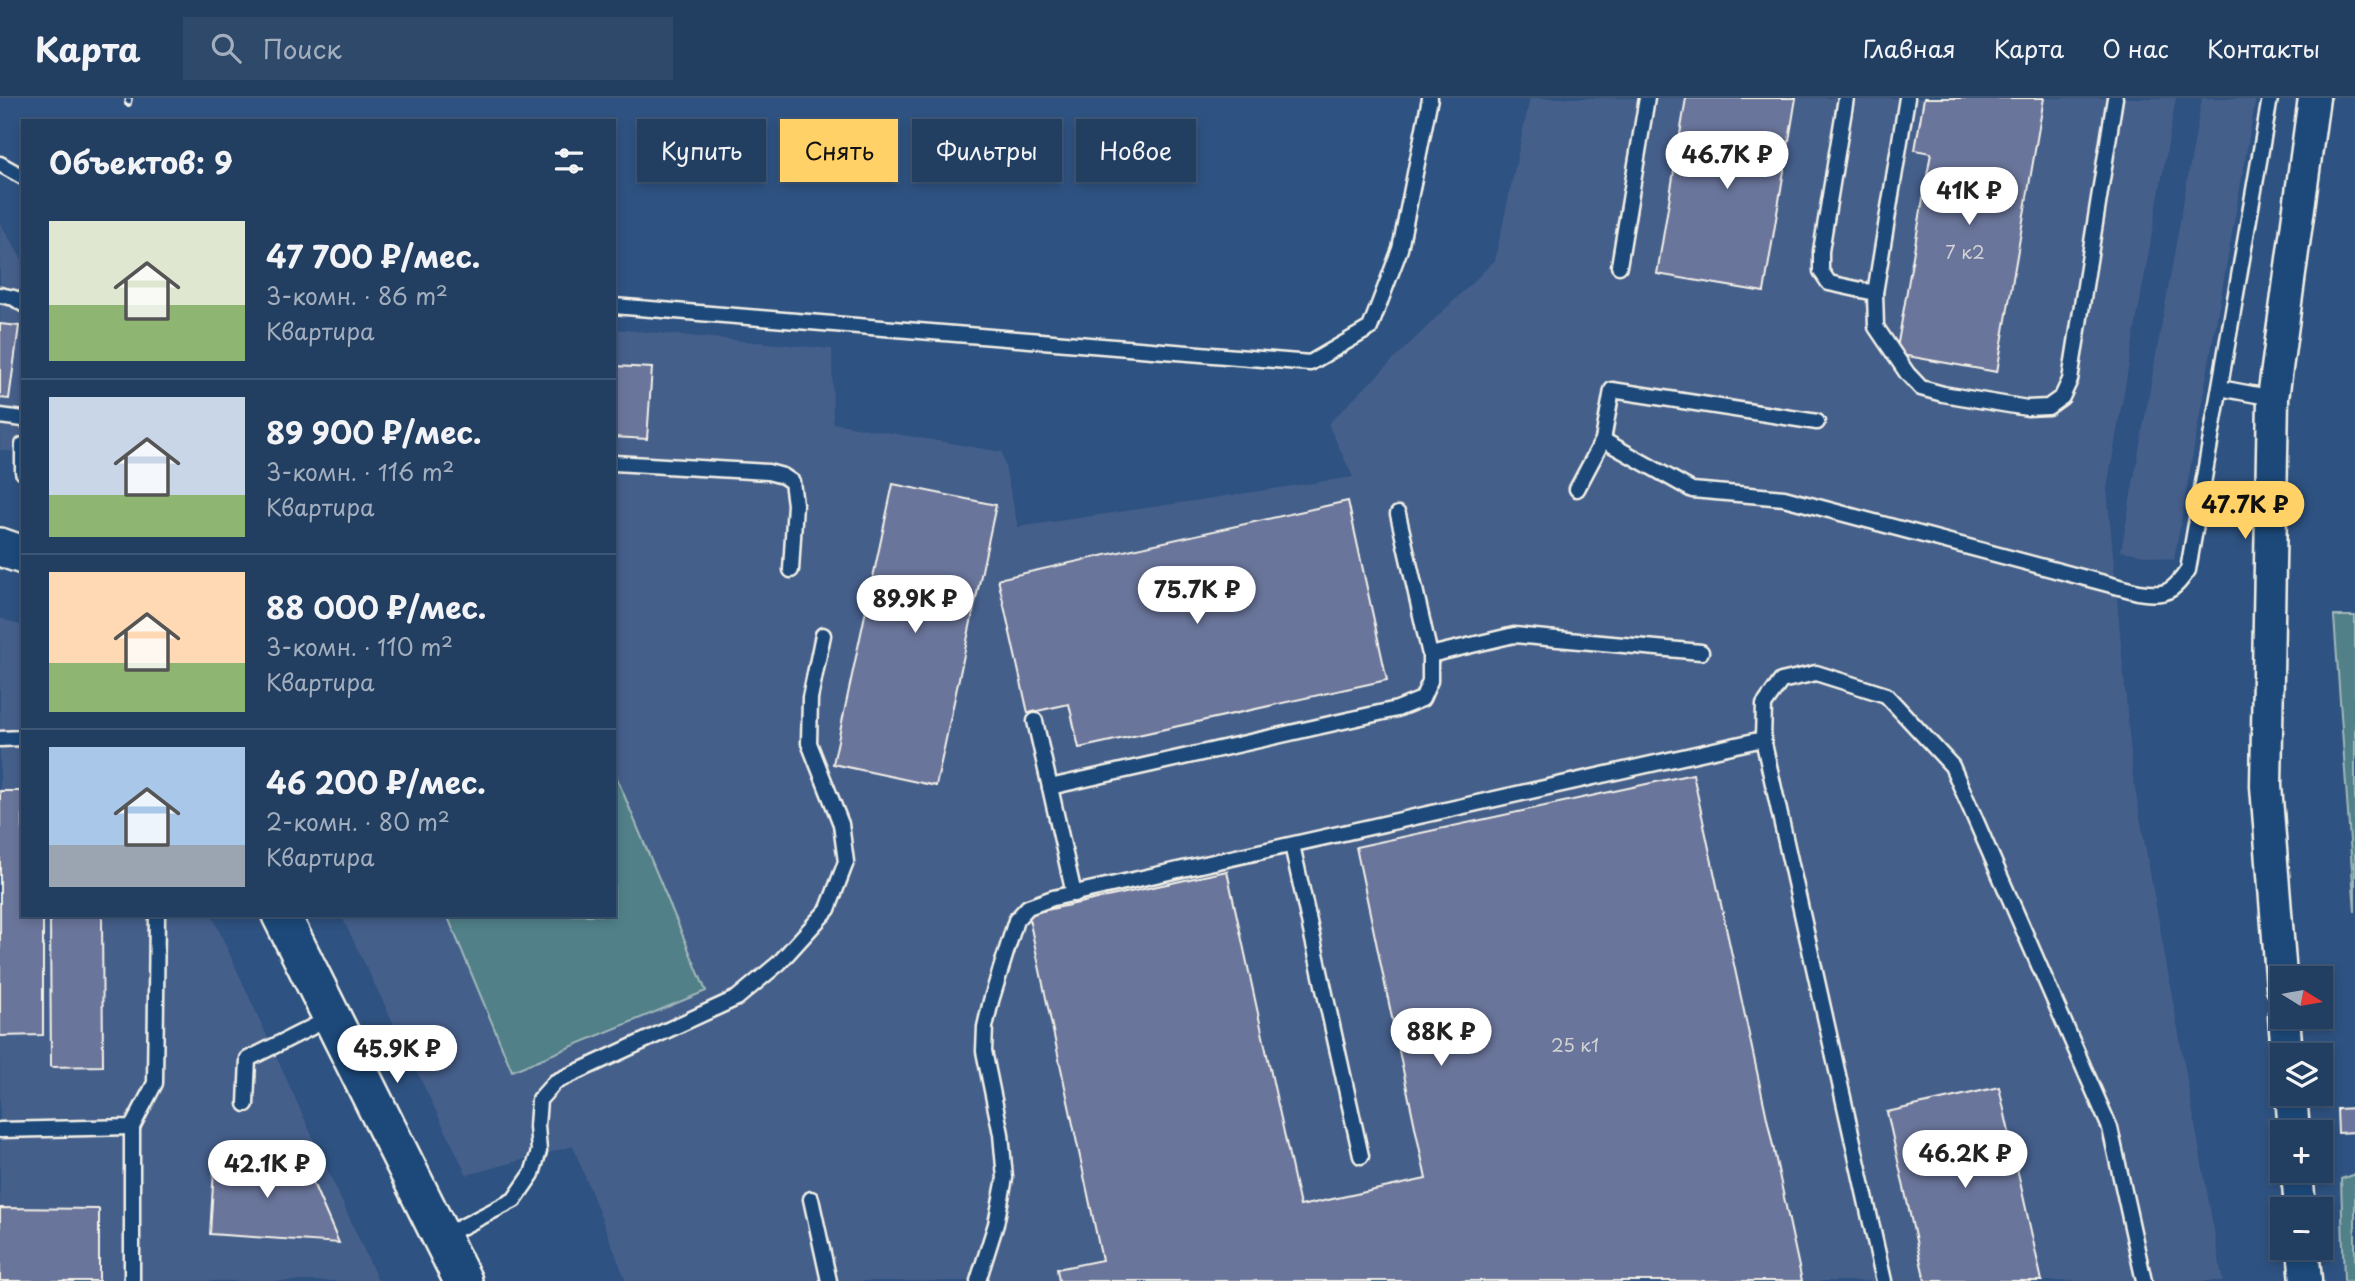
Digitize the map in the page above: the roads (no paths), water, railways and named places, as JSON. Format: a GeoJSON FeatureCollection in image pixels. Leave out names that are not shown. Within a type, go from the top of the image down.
{"type":"FeatureCollection","features":[{"type":"Feature","properties":{"kind":"street"},"geometry":{"type":"LineString","coordinates":[[2280,966],[2266,786],[2273,398],[2314,98]]}},
{"type":"Feature","properties":{"kind":"street"},"geometry":{"type":"LineString","coordinates":[[0,547],[21,554]]}},
{"type":"Feature","properties":{"kind":"street"},"geometry":{"type":"LineString","coordinates":[[282,917],[463,1281]]}},
{"type":"Feature","properties":{"kind":"street"},"geometry":{"type":"LineString","coordinates":[[2304,1260],[2306,1281]]}},
{"type":"Feature","properties":{"kind":"lane"},"geometry":{"type":"LineString","coordinates":[[616,306],[1310,363],[1370,328],[1400,249],[1430,98]]}},
{"type":"Feature","properties":{"kind":"lane"},"geometry":{"type":"LineString","coordinates":[[1619,266],[1647,98]]}},
{"type":"Feature","properties":{"kind":"lane"},"geometry":{"type":"LineString","coordinates":[[1846,98],[1821,251],[1821,271],[1829,283],[1875,293]]}},
{"type":"Feature","properties":{"kind":"lane"},"geometry":{"type":"LineString","coordinates":[[1907,98],[1875,293],[1876,327],[1921,388],[2027,408],[2048,407],[2062,397],[2070,380],[2115,98]]}},
{"type":"Feature","properties":{"kind":"lane"},"geometry":{"type":"LineString","coordinates":[[1603,440],[1692,490],[1784,498],[2138,592],[2158,595],[2175,589],[2188,570],[2270,98]]}},
{"type":"Feature","properties":{"kind":"lane"},"geometry":{"type":"LineString","coordinates":[[0,164],[21,176]]}},
{"type":"Feature","properties":{"kind":"lane"},"geometry":{"type":"LineString","coordinates":[[0,295],[21,303]]}},
{"type":"Feature","properties":{"kind":"lane"},"geometry":{"type":"LineString","coordinates":[[2220,388],[2273,398]]}},
{"type":"Feature","properties":{"kind":"lane"},"geometry":{"type":"LineString","coordinates":[[1577,489],[1603,440],[1612,390],[1817,422]]}},
{"type":"Feature","properties":{"kind":"lane"},"geometry":{"type":"LineString","coordinates":[[0,416],[21,419]]}},
{"type":"Feature","properties":{"kind":"lane"},"geometry":{"type":"LineString","coordinates":[[616,463],[783,475],[792,482],[795,504],[791,570]]}},
{"type":"Feature","properties":{"kind":"lane"},"geometry":{"type":"LineString","coordinates":[[1050,787],[1397,709],[1422,699],[1430,681],[1430,655],[1398,514]]}},
{"type":"Feature","properties":{"kind":"lane"},"geometry":{"type":"LineString","coordinates":[[441,1238],[514,1200],[532,1174],[539,1151],[539,1100],[555,1082],[737,998],[779,963],[828,909],[846,862],[841,824],[809,743],[810,698],[823,635]]}},
{"type":"Feature","properties":{"kind":"lane"},"geometry":{"type":"LineString","coordinates":[[1430,655],[1514,635],[1701,652]]}},
{"type":"Feature","properties":{"kind":"lane"},"geometry":{"type":"LineString","coordinates":[[1884,1281],[1763,739],[1764,705],[1781,681],[1816,673],[1886,695],[1952,766],[2110,1128],[2144,1281]]}},
{"type":"Feature","properties":{"kind":"lane"},"geometry":{"type":"LineString","coordinates":[[1035,721],[1073,894]]}},
{"type":"Feature","properties":{"kind":"lane"},"geometry":{"type":"LineString","coordinates":[[0,739],[21,738]]}},
{"type":"Feature","properties":{"kind":"lane"},"geometry":{"type":"LineString","coordinates":[[978,1281],[996,1224],[1005,1178],[1001,1134],[984,1052],[985,1027],[1016,920],[1028,907],[1073,894],[1763,739]]}},
{"type":"Feature","properties":{"kind":"lane"},"geometry":{"type":"LineString","coordinates":[[1292,845],[1361,1156]]}},
{"type":"Feature","properties":{"kind":"lane"},"geometry":{"type":"LineString","coordinates":[[132,1281],[132,1127],[155,1083],[157,917]]}},
{"type":"Feature","properties":{"kind":"lane"},"geometry":{"type":"LineString","coordinates":[[247,1104],[248,1059],[332,1018]]}},
{"type":"Feature","properties":{"kind":"lane"},"geometry":{"type":"LineString","coordinates":[[0,1130],[132,1127]]}},
{"type":"Feature","properties":{"kind":"lane"},"geometry":{"type":"LineString","coordinates":[[811,1199],[829,1281]]}},
{"type":"Feature","properties":{"kind":"railway"},"geometry":{"type":"LineString","coordinates":[[128,103],[129,98]]}}]}
